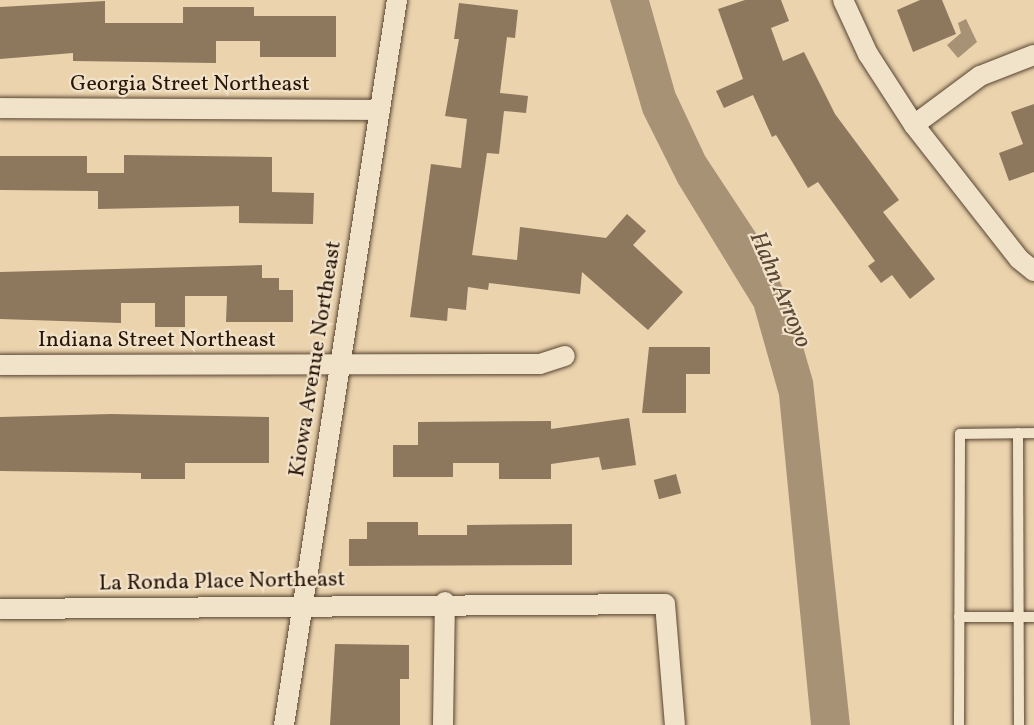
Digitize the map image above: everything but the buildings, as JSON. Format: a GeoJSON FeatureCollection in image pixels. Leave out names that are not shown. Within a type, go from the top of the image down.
{"type":"FeatureCollection","features":[{"type":"Feature","properties":{"kind":"street","name":"Kiowa Avenue Northeast"},"geometry":{"type":"LineString","coordinates":[[284,725],[338,365],[397,0]]}},
{"type":"Feature","properties":{"kind":"street"},"geometry":{"type":"LineString","coordinates":[[843,0],[868,54],[914,125],[1019,259],[1034,271]]}},
{"type":"Feature","properties":{"kind":"street"},"geometry":{"type":"LineString","coordinates":[[914,125],[980,76],[1034,55]]}},
{"type":"Feature","properties":{"kind":"street","name":"Georgia Street Northeast"},"geometry":{"type":"LineString","coordinates":[[0,108],[380,110]]}},
{"type":"Feature","properties":{"kind":"street","name":"Indiana Street Northeast"},"geometry":{"type":"LineString","coordinates":[[0,365],[540,364],[565,356]]}},
{"type":"Feature","properties":{"kind":"street"},"geometry":{"type":"LineString","coordinates":[[443,725],[445,602]]}},
{"type":"Feature","properties":{"kind":"street","name":"La Ronda Place Northeast"},"geometry":{"type":"LineString","coordinates":[[0,609],[445,602],[665,604],[675,725]]}},
{"type":"Feature","properties":{"kind":"lane"},"geometry":{"type":"LineString","coordinates":[[1017,433],[1019,725]]}},
{"type":"Feature","properties":{"kind":"lane"},"geometry":{"type":"LineString","coordinates":[[959,725],[960,434],[1034,433]]}},
{"type":"Feature","properties":{"kind":"lane"},"geometry":{"type":"LineString","coordinates":[[959,617],[1034,617]]}},
{"type":"Feature","properties":{"kind":"water","name":"Hahn Arroyo"},"geometry":{"type":"Polygon","coordinates":[[[610,0],[649,0],[675,92],[705,156],[765,247],[792,309],[813,381],[850,725],[811,725],[779,395],[754,307],[678,183],[643,113],[610,0]]]}},
{"type":"Feature","properties":{"kind":"water"},"geometry":{"type":"Polygon","coordinates":[[[966,19],[977,42],[958,58],[947,45],[961,33],[958,23],[966,19]]]}}]}
